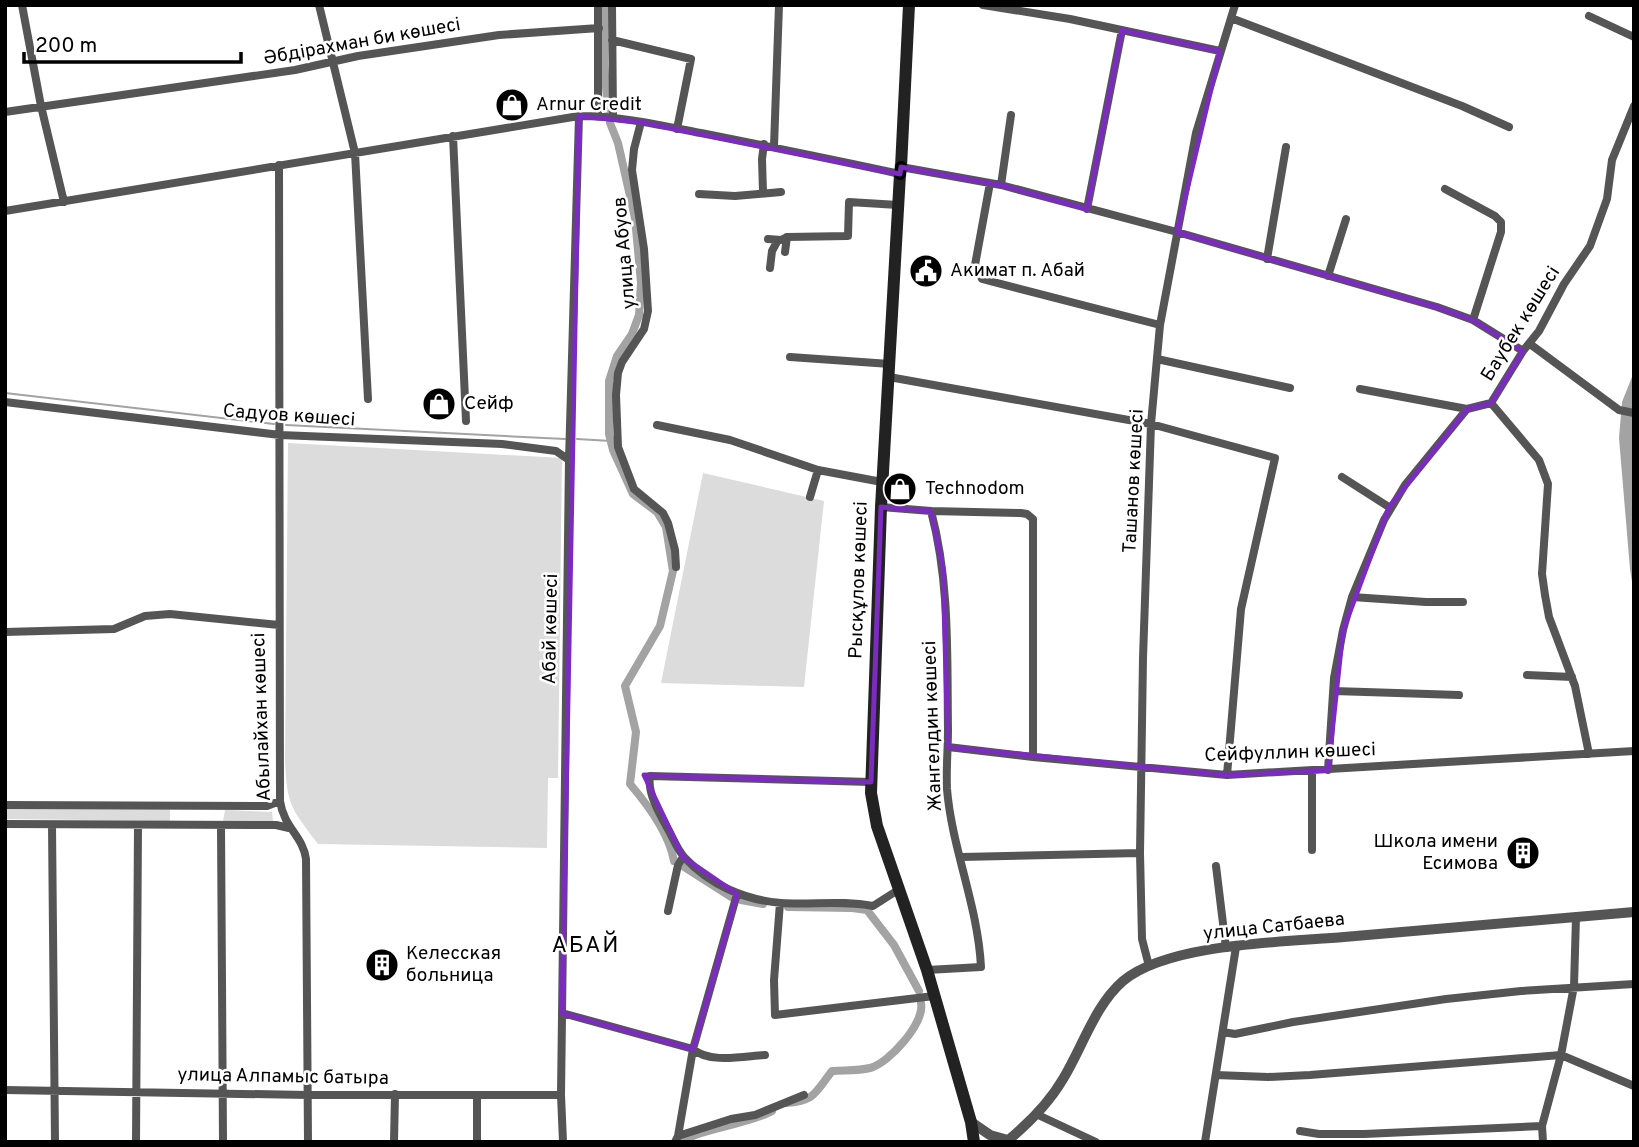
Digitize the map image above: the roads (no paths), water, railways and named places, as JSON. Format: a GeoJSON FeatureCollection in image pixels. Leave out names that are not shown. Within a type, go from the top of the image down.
{"type":"FeatureCollection","features":[{"type":"Feature","properties":{"kind":"main road","name":"Рысқұлов көшесі"},"geometry":{"type":"LineString","coordinates":[[909,5],[882,482],[871,782],[877,826],[927,970],[971,1122],[974,1142]]}},
{"type":"Feature","properties":{"kind":"street"},"geometry":{"type":"LineString","coordinates":[[22,5],[41,106],[64,202]]}},
{"type":"Feature","properties":{"kind":"street"},"geometry":{"type":"LineString","coordinates":[[319,5],[355,153],[368,399]]}},
{"type":"Feature","properties":{"kind":"street"},"geometry":{"type":"LineString","coordinates":[[598,5],[598,116]]}},
{"type":"Feature","properties":{"kind":"street"},"geometry":{"type":"LineString","coordinates":[[612,5],[613,117]]}},
{"type":"Feature","properties":{"kind":"street"},"geometry":{"type":"LineString","coordinates":[[763,192],[761,168],[769,145],[779,5]]}},
{"type":"Feature","properties":{"kind":"street"},"geometry":{"type":"LineString","coordinates":[[983,5],[1220,51]]}},
{"type":"Feature","properties":{"kind":"street","name":"Ташанов көшесі"},"geometry":{"type":"LineString","coordinates":[[1149,966],[1142,939],[1140,853],[1151,425],[1160,325],[1196,133],[1235,5]]}},
{"type":"Feature","properties":{"kind":"street"},"geometry":{"type":"LineString","coordinates":[[1589,16],[1634,37]]}},
{"type":"Feature","properties":{"kind":"street"},"geometry":{"type":"LineString","coordinates":[[1231,18],[1475,111],[1509,127]]}},
{"type":"Feature","properties":{"kind":"street","name":"Әбдірахман би көшесі"},"geometry":{"type":"LineString","coordinates":[[5,113],[255,76],[499,35],[599,27]]}},
{"type":"Feature","properties":{"kind":"street"},"geometry":{"type":"LineString","coordinates":[[1087,209],[1122,30]]}},
{"type":"Feature","properties":{"kind":"street"},"geometry":{"type":"LineString","coordinates":[[612,40],[691,59],[677,129]]}},
{"type":"Feature","properties":{"kind":"street","name":"Баубек көшесі"},"geometry":{"type":"LineString","coordinates":[[1589,754],[1572,677],[1549,617],[1545,595],[1543,554],[1548,484],[1545,473],[1539,460],[1491,403],[1523,351],[1539,331],[1564,284],[1590,246],[1607,199],[1612,160],[1634,106]]}},
{"type":"Feature","properties":{"kind":"street"},"geometry":{"type":"LineString","coordinates":[[1001,185],[1011,115]]}},
{"type":"Feature","properties":{"kind":"street"},"geometry":{"type":"LineString","coordinates":[[5,211],[579,116],[613,117],[901,170],[1001,185],[1177,232],[1437,307],[1473,320],[1523,351]]}},
{"type":"Feature","properties":{"kind":"street","name":"Абай көшесі"},"geometry":{"type":"LineString","coordinates":[[563,1142],[561,1096],[569,460],[579,116]]}},
{"type":"Feature","properties":{"kind":"street","name":"улица Абуов"},"geometry":{"type":"LineString","coordinates":[[641,122],[632,170],[645,249],[648,311],[644,329],[622,362],[617,380],[618,447],[634,489],[663,513],[668,523],[676,567]]}},
{"type":"Feature","properties":{"kind":"street"},"geometry":{"type":"LineString","coordinates":[[453,136],[466,421]]}},
{"type":"Feature","properties":{"kind":"street"},"geometry":{"type":"LineString","coordinates":[[1267,259],[1286,147]]}},
{"type":"Feature","properties":{"kind":"street"},"geometry":{"type":"LineString","coordinates":[[279,165],[279,625]]}},
{"type":"Feature","properties":{"kind":"street"},"geometry":{"type":"LineString","coordinates":[[990,183],[975,265],[982,279],[1160,325]]}},
{"type":"Feature","properties":{"kind":"street"},"geometry":{"type":"LineString","coordinates":[[1445,189],[1495,216],[1501,222],[1501,232],[1473,320]]}},
{"type":"Feature","properties":{"kind":"street"},"geometry":{"type":"LineString","coordinates":[[699,194],[735,196],[781,192]]}},
{"type":"Feature","properties":{"kind":"street"},"geometry":{"type":"LineString","coordinates":[[768,239],[848,236],[849,202],[898,205]]}},
{"type":"Feature","properties":{"kind":"street"},"geometry":{"type":"LineString","coordinates":[[1328,276],[1346,219]]}},
{"type":"Feature","properties":{"kind":"street"},"geometry":{"type":"LineString","coordinates":[[783,238],[785,252]]}},
{"type":"Feature","properties":{"kind":"street"},"geometry":{"type":"LineString","coordinates":[[770,268],[772,251],[783,238]]}},
{"type":"Feature","properties":{"kind":"street"},"geometry":{"type":"LineString","coordinates":[[1530,344],[1619,410],[1634,413]]}},
{"type":"Feature","properties":{"kind":"street"},"geometry":{"type":"LineString","coordinates":[[790,357],[889,371],[1151,425],[1275,458],[1241,610],[1227,775]]}},
{"type":"Feature","properties":{"kind":"street"},"geometry":{"type":"LineString","coordinates":[[1157,359],[1290,388]]}},
{"type":"Feature","properties":{"kind":"street"},"geometry":{"type":"LineString","coordinates":[[1360,389],[1467,409],[1491,403]]}},
{"type":"Feature","properties":{"kind":"street","name":"Садуов көшесі"},"geometry":{"type":"LineString","coordinates":[[5,403],[280,435],[502,444],[556,451],[569,460]]}},
{"type":"Feature","properties":{"kind":"street"},"geometry":{"type":"LineString","coordinates":[[1328,770],[1336,662],[1352,597],[1389,508],[1467,409]]}},
{"type":"Feature","properties":{"kind":"street"},"geometry":{"type":"LineString","coordinates":[[657,425],[730,440],[818,470],[882,482]]}},
{"type":"Feature","properties":{"kind":"street"},"geometry":{"type":"LineString","coordinates":[[810,497],[818,470]]}},
{"type":"Feature","properties":{"kind":"street"},"geometry":{"type":"LineString","coordinates":[[1342,477],[1389,508]]}},
{"type":"Feature","properties":{"kind":"street"},"geometry":{"type":"LineString","coordinates":[[881,508],[931,512],[1021,513],[1033,519],[1033,757]]}},
{"type":"Feature","properties":{"kind":"street","name":"Жангелдин көшесі"},"geometry":{"type":"LineString","coordinates":[[927,970],[981,967],[973,911],[952,824],[947,789],[943,568],[931,512]]}},
{"type":"Feature","properties":{"kind":"street"},"geometry":{"type":"LineString","coordinates":[[1352,597],[1463,602]]}},
{"type":"Feature","properties":{"kind":"street","name":"Абылайхан көшесі"},"geometry":{"type":"LineString","coordinates":[[5,632],[114,629],[145,616],[170,614],[279,625],[280,801],[289,828],[302,844],[306,859],[308,1142]]}},
{"type":"Feature","properties":{"kind":"street"},"geometry":{"type":"LineString","coordinates":[[1527,675],[1572,677]]}},
{"type":"Feature","properties":{"kind":"street"},"geometry":{"type":"LineString","coordinates":[[1334,691],[1459,695]]}},
{"type":"Feature","properties":{"kind":"street","name":"Сейфуллин көшесі"},"geometry":{"type":"LineString","coordinates":[[948,747],[1227,775],[1634,751]]}},
{"type":"Feature","properties":{"kind":"street"},"geometry":{"type":"LineString","coordinates":[[1312,771],[1312,850]]}},
{"type":"Feature","properties":{"kind":"street"},"geometry":{"type":"LineString","coordinates":[[871,782],[650,775],[648,784],[683,857],[713,881],[737,894],[780,903],[853,902],[873,906],[898,890]]}},
{"type":"Feature","properties":{"kind":"street"},"geometry":{"type":"LineString","coordinates":[[5,805],[267,806],[280,801]]}},
{"type":"Feature","properties":{"kind":"street"},"geometry":{"type":"LineString","coordinates":[[271,825],[282,811]]}},
{"type":"Feature","properties":{"kind":"street"},"geometry":{"type":"LineString","coordinates":[[5,824],[271,825],[289,828]]}},
{"type":"Feature","properties":{"kind":"street"},"geometry":{"type":"LineString","coordinates":[[52,825],[55,1142]]}},
{"type":"Feature","properties":{"kind":"street"},"geometry":{"type":"LineString","coordinates":[[136,1142],[138,825]]}},
{"type":"Feature","properties":{"kind":"street"},"geometry":{"type":"LineString","coordinates":[[221,826],[223,1142]]}},
{"type":"Feature","properties":{"kind":"street"},"geometry":{"type":"LineString","coordinates":[[961,857],[1140,853]]}},
{"type":"Feature","properties":{"kind":"street"},"geometry":{"type":"LineString","coordinates":[[668,911],[678,865],[683,857]]}},
{"type":"Feature","properties":{"kind":"street"},"geometry":{"type":"LineString","coordinates":[[1205,1142],[1223,1032],[1231,947],[1216,866]]}},
{"type":"Feature","properties":{"kind":"street"},"geometry":{"type":"LineString","coordinates":[[676,1139],[693,1049],[737,894]]}},
{"type":"Feature","properties":{"kind":"street"},"geometry":{"type":"LineString","coordinates":[[780,903],[774,980],[775,1015],[934,996]]}},
{"type":"Feature","properties":{"kind":"street","name":"улица Сатбаева"},"geometry":{"type":"LineString","coordinates":[[1007,1141],[1036,1114],[1063,1079],[1109,997],[1123,981],[1149,966],[1178,956],[1231,947],[1452,923],[1634,912]]}},
{"type":"Feature","properties":{"kind":"street"},"geometry":{"type":"LineString","coordinates":[[1543,1142],[1542,1126],[1561,1055],[1574,986],[1576,917]]}},
{"type":"Feature","properties":{"kind":"street"},"geometry":{"type":"LineString","coordinates":[[1223,1032],[1235,1034],[1405,1004],[1574,986],[1634,984]]}},
{"type":"Feature","properties":{"kind":"street"},"geometry":{"type":"LineString","coordinates":[[562,1013],[714,1057],[765,1055]]}},
{"type":"Feature","properties":{"kind":"street"},"geometry":{"type":"LineString","coordinates":[[1216,1075],[1310,1075],[1561,1055],[1634,1086]]}},
{"type":"Feature","properties":{"kind":"street"},"geometry":{"type":"LineString","coordinates":[[536,1085],[536,1095]]}},
{"type":"Feature","properties":{"kind":"street","name":"улица Алпамыс батыра"},"geometry":{"type":"LineString","coordinates":[[5,1090],[561,1096]]}},
{"type":"Feature","properties":{"kind":"street"},"geometry":{"type":"LineString","coordinates":[[394,1094],[394,1142]]}},
{"type":"Feature","properties":{"kind":"street"},"geometry":{"type":"LineString","coordinates":[[477,1095],[477,1142]]}},
{"type":"Feature","properties":{"kind":"street"},"geometry":{"type":"LineString","coordinates":[[676,1139],[731,1119],[755,1115],[804,1095]]}},
{"type":"Feature","properties":{"kind":"street"},"geometry":{"type":"LineString","coordinates":[[1036,1114],[1096,1142]]}},
{"type":"Feature","properties":{"kind":"street"},"geometry":{"type":"LineString","coordinates":[[971,1122],[990,1135],[1007,1141]]}},
{"type":"Feature","properties":{"kind":"street"},"geometry":{"type":"LineString","coordinates":[[1300,1131],[1319,1134],[1364,1134],[1542,1126]]}},
{"type":"Feature","properties":{"kind":"waterway"},"geometry":{"type":"LineString","coordinates":[[605,5],[604,63],[608,111]]}},
{"type":"Feature","properties":{"kind":"waterway"},"geometry":{"type":"LineString","coordinates":[[610,123],[618,143],[635,218],[641,283],[639,315],[632,334],[617,356],[609,381],[609,434],[613,450],[633,494],[657,512],[666,527],[673,571],[660,626],[625,686],[636,732],[630,784],[663,830],[674,861]]}},
{"type":"Feature","properties":{"kind":"waterway"},"geometry":{"type":"LineString","coordinates":[[5,393],[274,424]]}},
{"type":"Feature","properties":{"kind":"waterway"},"geometry":{"type":"LineString","coordinates":[[286,425],[565,439]]}},
{"type":"Feature","properties":{"kind":"waterway"},"geometry":{"type":"LineString","coordinates":[[577,439],[611,441]]}},
{"type":"Feature","properties":{"kind":"waterway"},"geometry":{"type":"LineString","coordinates":[[684,867],[731,897]]}},
{"type":"Feature","properties":{"kind":"waterway"},"geometry":{"type":"LineString","coordinates":[[741,900],[763,904]]}},
{"type":"Feature","properties":{"kind":"waterway"},"geometry":{"type":"LineString","coordinates":[[788,907],[867,910],[894,945],[919,991]]}},
{"type":"Feature","properties":{"kind":"waterway"},"geometry":{"type":"LineString","coordinates":[[786,1103],[809,1098],[832,1071],[870,1068],[887,1059],[912,1031],[921,1011],[921,1003]]}},
{"type":"Feature","properties":{"kind":"waterway"},"geometry":{"type":"LineString","coordinates":[[683,1142],[698,1134],[772,1111]]}},
{"type":"Feature","properties":{"kind":"place","name":"Arnur Credit"},"geometry":{"type":"Point","coordinates":[512,105]}},
{"type":"Feature","properties":{"kind":"place","name":"Акимат п. Абай"},"geometry":{"type":"Point","coordinates":[926,271]}},
{"type":"Feature","properties":{"kind":"place","name":"Сейф"},"geometry":{"type":"Point","coordinates":[439,404]}},
{"type":"Feature","properties":{"kind":"place","name":"Technodom"},"geometry":{"type":"Point","coordinates":[900,489]}},
{"type":"Feature","properties":{"kind":"place","name":"Школа имени Есимова"},"geometry":{"type":"Point","coordinates":[1523,853]}},
{"type":"Feature","properties":{"kind":"place","name":"Келесская больница"},"geometry":{"type":"Point","coordinates":[382,965]}},
{"type":"Feature","properties":{"kind":"district","name":"АБАЙ"},"geometry":{"type":"Point","coordinates":[586,946]}}]}
